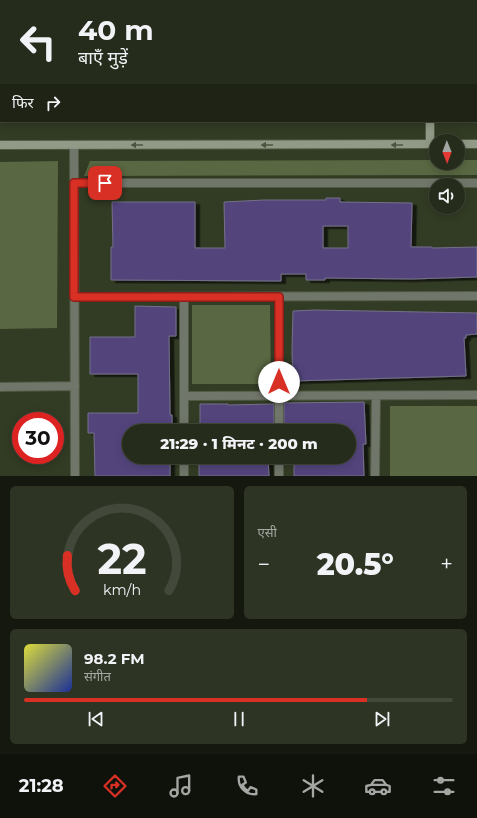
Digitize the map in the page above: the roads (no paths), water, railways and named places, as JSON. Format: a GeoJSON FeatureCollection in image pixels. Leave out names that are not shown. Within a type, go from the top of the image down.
{"type":"FeatureCollection","features":[{"type":"Feature","properties":{"kind":"street"},"geometry":{"type":"LineString","coordinates":[[430,122],[432,134]]}},
{"type":"Feature","properties":{"kind":"street"},"geometry":{"type":"LineString","coordinates":[[0,145],[429,144]]}},
{"type":"Feature","properties":{"kind":"street"},"geometry":{"type":"LineString","coordinates":[[465,144],[477,144]]}},
{"type":"Feature","properties":{"kind":"street"},"geometry":{"type":"LineString","coordinates":[[74,145],[75,476]]}},
{"type":"Feature","properties":{"kind":"street"},"geometry":{"type":"LineString","coordinates":[[74,183],[477,183]]}},
{"type":"Feature","properties":{"kind":"street"},"geometry":{"type":"LineString","coordinates":[[74,297],[477,296]]}},
{"type":"Feature","properties":{"kind":"street"},"geometry":{"type":"LineString","coordinates":[[184,297],[184,424]]}},
{"type":"Feature","properties":{"kind":"street"},"geometry":{"type":"LineString","coordinates":[[279,297],[279,424]]}},
{"type":"Feature","properties":{"kind":"street"},"geometry":{"type":"LineString","coordinates":[[0,387],[75,386]]}},
{"type":"Feature","properties":{"kind":"street"},"geometry":{"type":"LineString","coordinates":[[184,396],[477,395]]}},
{"type":"Feature","properties":{"kind":"street"},"geometry":{"type":"LineString","coordinates":[[375,476],[376,396]]}},
{"type":"Feature","properties":{"kind":"street"},"geometry":{"type":"LineString","coordinates":[[184,464],[184,476]]}},
{"type":"Feature","properties":{"kind":"street"},"geometry":{"type":"LineString","coordinates":[[279,464],[279,476]]}}]}
